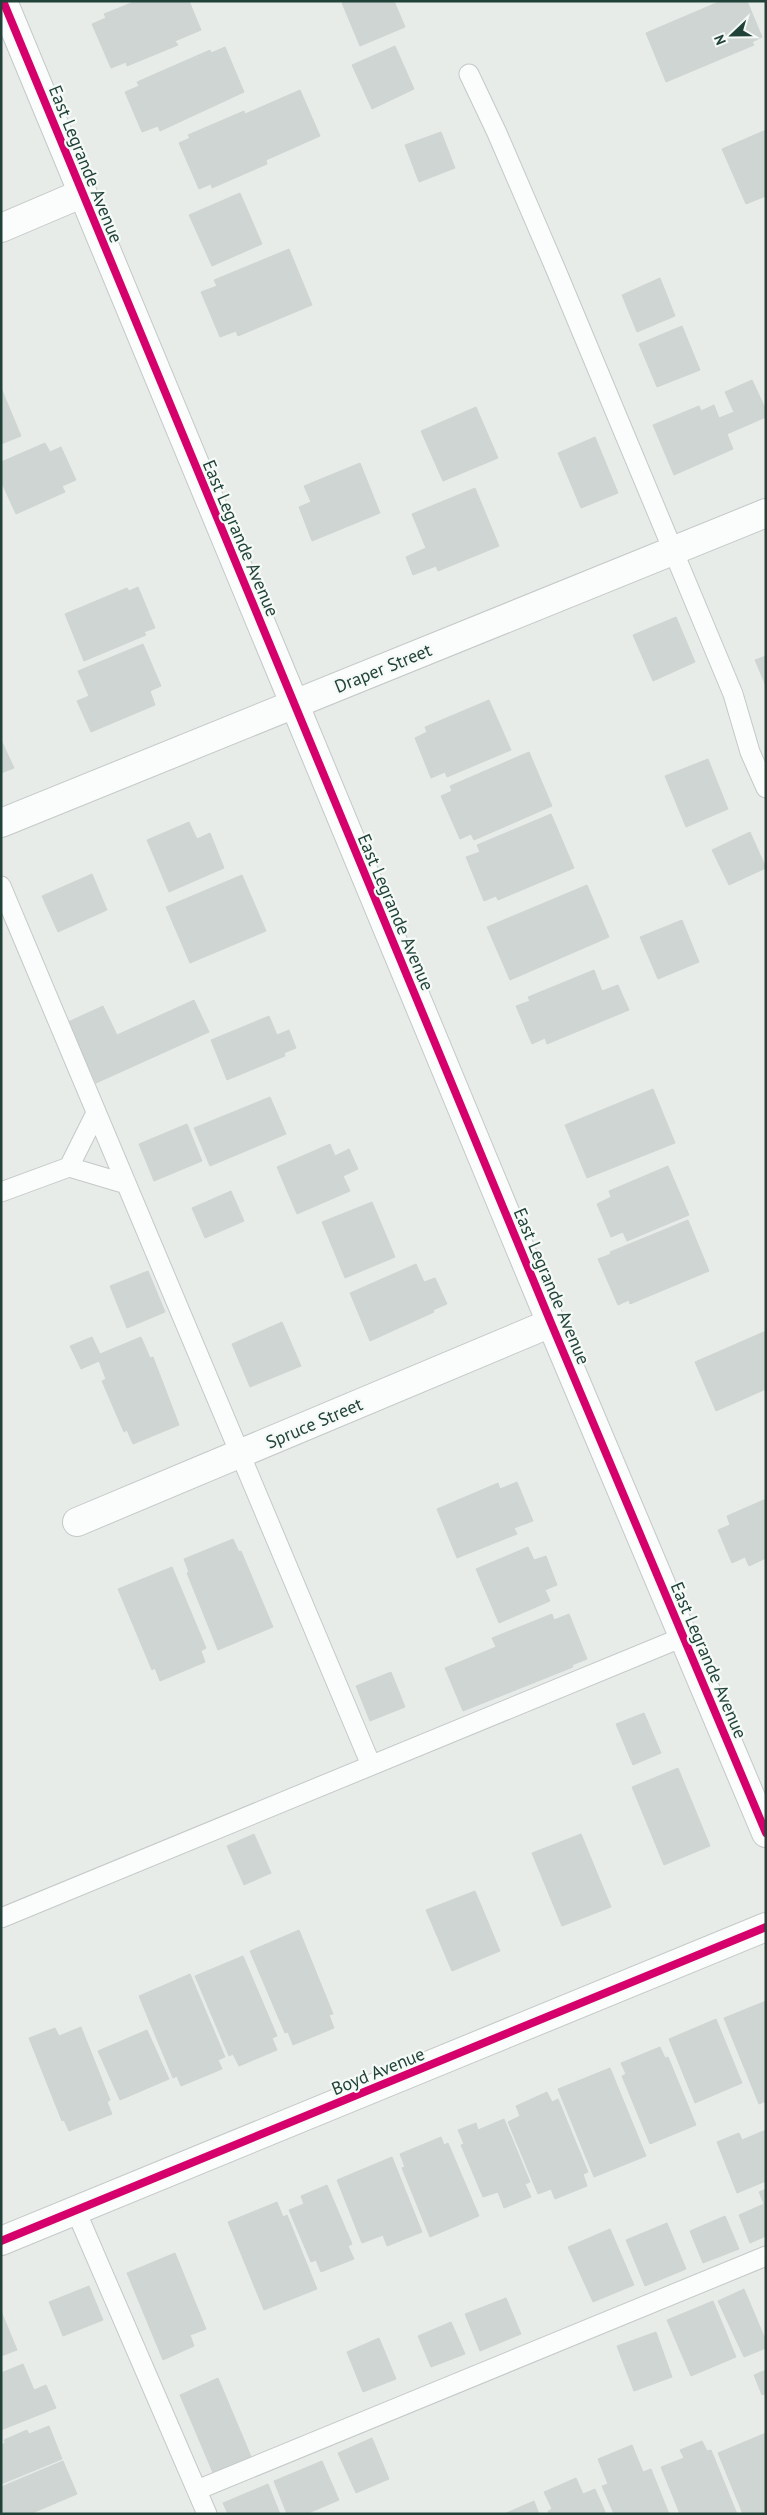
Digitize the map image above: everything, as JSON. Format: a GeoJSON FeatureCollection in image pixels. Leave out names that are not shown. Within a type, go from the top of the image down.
{"type":"FeatureCollection","features":[{"type":"Feature","properties":{"kind":"street","name":"East Legrande Avenue"},"geometry":{"type":"LineString","coordinates":[[2,1],[551,1323],[766,1834]]}},
{"type":"Feature","properties":{"kind":"street"},"geometry":{"type":"LineString","coordinates":[[1,228],[81,194]]}},
{"type":"Feature","properties":{"kind":"street","name":"Draper Street"},"geometry":{"type":"LineString","coordinates":[[1,823],[766,513]]}},
{"type":"Feature","properties":{"kind":"street","name":"Spruce Street"},"geometry":{"type":"LineString","coordinates":[[77,1522],[551,1323]]}},
{"type":"Feature","properties":{"kind":"street","name":"Boyd Avenue"},"geometry":{"type":"LineString","coordinates":[[1,2241],[766,1927]]}},
{"type":"Feature","properties":{"kind":"lane"},"geometry":{"type":"LineString","coordinates":[[469,74],[525,197],[733,694],[750,752],[766,788]]}},
{"type":"Feature","properties":{"kind":"lane"},"geometry":{"type":"LineString","coordinates":[[1,886],[372,1766]]}},
{"type":"Feature","properties":{"kind":"lane"},"geometry":{"type":"LineString","coordinates":[[69,1167],[96,1113]]}},
{"type":"Feature","properties":{"kind":"lane"},"geometry":{"type":"LineString","coordinates":[[1,1192],[69,1167],[126,1184]]}},
{"type":"Feature","properties":{"kind":"lane"},"geometry":{"type":"LineString","coordinates":[[1,1918],[683,1637]]}},
{"type":"Feature","properties":{"kind":"lane"},"geometry":{"type":"LineString","coordinates":[[76,2211],[207,2514]]}},
{"type":"Feature","properties":{"kind":"lane"},"geometry":{"type":"LineString","coordinates":[[197,2490],[766,2256]]}},
{"type":"Feature","properties":{"kind":"building"},"geometry":{"type":"Polygon","coordinates":[[[136,1],[189,1],[201,30],[175,41],[178,45],[127,66],[126,62],[111,68],[92,24],[106,18],[104,14],[136,1]]]}},
{"type":"Feature","properties":{"kind":"building"},"geometry":{"type":"Polygon","coordinates":[[[346,1],[394,1],[405,27],[360,46],[342,3],[346,1]]]}},
{"type":"Feature","properties":{"kind":"building"},"geometry":{"type":"Polygon","coordinates":[[[721,1],[747,1],[762,37],[752,42],[754,45],[666,82],[646,33],[721,1]]]}},
{"type":"Feature","properties":{"kind":"building"},"geometry":{"type":"Polygon","coordinates":[[[395,46],[414,89],[372,109],[352,65],[395,46]]]}},
{"type":"Feature","properties":{"kind":"building"},"geometry":{"type":"Polygon","coordinates":[[[225,47],[244,92],[160,131],[158,126],[142,132],[125,92],[139,86],[137,82],[210,50],[211,53],[225,47]]]}},
{"type":"Feature","properties":{"kind":"building"},"geometry":{"type":"Polygon","coordinates":[[[300,90],[320,136],[266,160],[267,164],[212,188],[211,184],[199,189],[179,143],[190,138],[188,135],[244,111],[245,114],[300,90]]]}},
{"type":"Feature","properties":{"kind":"building"},"geometry":{"type":"Polygon","coordinates":[[[766,130],[766,196],[746,204],[722,149],[766,130]]]}},
{"type":"Feature","properties":{"kind":"building"},"geometry":{"type":"Polygon","coordinates":[[[441,132],[455,168],[419,182],[405,145],[441,132]]]}},
{"type":"Feature","properties":{"kind":"building"},"geometry":{"type":"Polygon","coordinates":[[[240,193],[262,244],[212,266],[189,215],[240,193]]]}},
{"type":"Feature","properties":{"kind":"building"},"geometry":{"type":"Polygon","coordinates":[[[289,249],[312,305],[238,336],[236,331],[220,337],[201,292],[217,286],[214,280],[289,249]]]}},
{"type":"Feature","properties":{"kind":"building"},"geometry":{"type":"Polygon","coordinates":[[[660,278],[675,316],[637,332],[622,295],[660,278]]]}},
{"type":"Feature","properties":{"kind":"building"},"geometry":{"type":"Polygon","coordinates":[[[682,326],[700,370],[657,387],[639,344],[682,326]]]}},
{"type":"Feature","properties":{"kind":"building"},"geometry":{"type":"Polygon","coordinates":[[[752,380],[766,410],[766,417],[727,434],[733,449],[674,475],[653,425],[699,406],[701,411],[714,405],[719,418],[734,412],[725,392],[752,380]]]}},
{"type":"Feature","properties":{"kind":"building"},"geometry":{"type":"Polygon","coordinates":[[[1,388],[21,436],[1,444],[1,388]]]}},
{"type":"Feature","properties":{"kind":"building"},"geometry":{"type":"Polygon","coordinates":[[[476,407],[498,458],[443,481],[421,431],[476,407]]]}},
{"type":"Feature","properties":{"kind":"building"},"geometry":{"type":"Polygon","coordinates":[[[595,437],[618,493],[581,508],[558,453],[595,437]]]}},
{"type":"Feature","properties":{"kind":"building"},"geometry":{"type":"Polygon","coordinates":[[[45,443],[50,452],[61,447],[76,480],[62,486],[65,492],[16,514],[1,481],[1,462],[45,443]]]}},
{"type":"Feature","properties":{"kind":"building"},"geometry":{"type":"Polygon","coordinates":[[[360,463],[380,513],[312,541],[299,507],[311,502],[304,486],[360,463]]]}},
{"type":"Feature","properties":{"kind":"building"},"geometry":{"type":"Polygon","coordinates":[[[475,488],[499,546],[438,571],[436,566],[413,575],[406,557],[426,548],[412,514],[475,488]]]}},
{"type":"Feature","properties":{"kind":"building"},"geometry":{"type":"Polygon","coordinates":[[[138,587],[155,628],[144,632],[146,635],[84,661],[65,614],[127,588],[129,591],[138,587]]]}},
{"type":"Feature","properties":{"kind":"building"},"geometry":{"type":"Polygon","coordinates":[[[676,617],[695,662],[653,681],[633,635],[676,617]]]}},
{"type":"Feature","properties":{"kind":"building"},"geometry":{"type":"Polygon","coordinates":[[[143,644],[161,686],[150,691],[155,705],[91,732],[77,701],[89,696],[78,671],[143,644]]]}},
{"type":"Feature","properties":{"kind":"building"},"geometry":{"type":"Polygon","coordinates":[[[766,656],[766,686],[755,660],[766,656]]]}},
{"type":"Feature","properties":{"kind":"building"},"geometry":{"type":"Polygon","coordinates":[[[489,700],[511,750],[447,777],[445,772],[431,778],[415,738],[427,732],[425,727],[489,700]]]}},
{"type":"Feature","properties":{"kind":"building"},"geometry":{"type":"Polygon","coordinates":[[[1,740],[14,768],[1,773],[1,740]]]}},
{"type":"Feature","properties":{"kind":"building"},"geometry":{"type":"Polygon","coordinates":[[[529,752],[552,806],[474,840],[471,834],[460,839],[441,796],[452,791],[450,786],[529,752]]]}},
{"type":"Feature","properties":{"kind":"building"},"geometry":{"type":"Polygon","coordinates":[[[708,759],[728,809],[686,827],[665,776],[708,759]]]}},
{"type":"Feature","properties":{"kind":"building"},"geometry":{"type":"Polygon","coordinates":[[[551,814],[574,868],[498,900],[496,896],[484,901],[466,857],[480,852],[477,845],[551,814]]]}},
{"type":"Feature","properties":{"kind":"building"},"geometry":{"type":"Polygon","coordinates":[[[189,822],[197,839],[210,833],[224,868],[169,892],[147,840],[189,822]]]}},
{"type":"Feature","properties":{"kind":"building"},"geometry":{"type":"Polygon","coordinates":[[[750,832],[766,868],[729,885],[712,850],[750,832]]]}},
{"type":"Feature","properties":{"kind":"building"},"geometry":{"type":"Polygon","coordinates":[[[92,874],[107,910],[58,932],[42,896],[92,874]]]}},
{"type":"Feature","properties":{"kind":"building"},"geometry":{"type":"Polygon","coordinates":[[[242,875],[266,931],[190,963],[166,907],[242,875]]]}},
{"type":"Feature","properties":{"kind":"building"},"geometry":{"type":"Polygon","coordinates":[[[587,885],[609,937],[510,980],[487,927],[587,885]]]}},
{"type":"Feature","properties":{"kind":"building"},"geometry":{"type":"Polygon","coordinates":[[[682,920],[699,962],[658,979],[640,937],[682,920]]]}},
{"type":"Feature","properties":{"kind":"building"},"geometry":{"type":"Polygon","coordinates":[[[594,970],[602,991],[618,985],[629,1010],[547,1044],[545,1038],[532,1044],[516,1006],[530,1001],[528,997],[594,970]]]}},
{"type":"Feature","properties":{"kind":"building"},"geometry":{"type":"Polygon","coordinates":[[[194,1000],[209,1032],[96,1083],[68,1022],[103,1006],[117,1035],[194,1000]]]}},
{"type":"Feature","properties":{"kind":"building"},"geometry":{"type":"Polygon","coordinates":[[[269,1016],[277,1035],[289,1030],[296,1048],[284,1053],[285,1056],[227,1080],[211,1040],[269,1016]]]}},
{"type":"Feature","properties":{"kind":"building"},"geometry":{"type":"Polygon","coordinates":[[[653,1089],[675,1143],[587,1178],[565,1125],[653,1089]]]}},
{"type":"Feature","properties":{"kind":"building"},"geometry":{"type":"Polygon","coordinates":[[[270,1097],[286,1134],[210,1166],[194,1128],[270,1097]]]}},
{"type":"Feature","properties":{"kind":"building"},"geometry":{"type":"Polygon","coordinates":[[[187,1124],[202,1161],[154,1181],[139,1144],[187,1124]]]}},
{"type":"Feature","properties":{"kind":"building"},"geometry":{"type":"Polygon","coordinates":[[[330,1144],[335,1156],[349,1149],[358,1169],[343,1176],[350,1191],[297,1214],[277,1167],[330,1144]]]}},
{"type":"Feature","properties":{"kind":"building"},"geometry":{"type":"Polygon","coordinates":[[[668,1166],[689,1215],[627,1241],[623,1232],[611,1237],[597,1204],[611,1197],[609,1191],[668,1166]]]}},
{"type":"Feature","properties":{"kind":"building"},"geometry":{"type":"Polygon","coordinates":[[[231,1191],[244,1221],[205,1238],[192,1208],[231,1191]]]}},
{"type":"Feature","properties":{"kind":"building"},"geometry":{"type":"Polygon","coordinates":[[[372,1202],[395,1257],[345,1278],[322,1222],[372,1202]]]}},
{"type":"Feature","properties":{"kind":"building"},"geometry":{"type":"Polygon","coordinates":[[[688,1220],[709,1271],[630,1304],[629,1300],[618,1305],[598,1259],[611,1254],[610,1252],[688,1220]]]}},
{"type":"Feature","properties":{"kind":"building"},"geometry":{"type":"Polygon","coordinates":[[[416,1264],[424,1282],[435,1278],[447,1304],[433,1310],[434,1312],[370,1341],[350,1293],[416,1264]]]}},
{"type":"Feature","properties":{"kind":"building"},"geometry":{"type":"Polygon","coordinates":[[[148,1271],[165,1312],[127,1328],[110,1286],[148,1271]]]}},
{"type":"Feature","properties":{"kind":"building"},"geometry":{"type":"Polygon","coordinates":[[[282,1322],[301,1366],[250,1387],[232,1344],[282,1322]]]}},
{"type":"Feature","properties":{"kind":"building"},"geometry":{"type":"Polygon","coordinates":[[[766,1331],[766,1389],[716,1411],[695,1362],[766,1331]]]}},
{"type":"Feature","properties":{"kind":"building"},"geometry":{"type":"Polygon","coordinates":[[[92,1337],[100,1354],[141,1337],[150,1358],[153,1357],[179,1425],[133,1444],[127,1430],[124,1432],[102,1381],[106,1379],[99,1361],[81,1369],[70,1346],[92,1337]]]}},
{"type":"Feature","properties":{"kind":"building"},"geometry":{"type":"Polygon","coordinates":[[[517,1482],[533,1521],[514,1528],[517,1534],[457,1558],[437,1509],[498,1483],[500,1489],[517,1482]]]}},
{"type":"Feature","properties":{"kind":"building"},"geometry":{"type":"Polygon","coordinates":[[[766,1499],[766,1558],[749,1566],[745,1557],[732,1563],[718,1530],[730,1525],[727,1516],[766,1499]]]}},
{"type":"Feature","properties":{"kind":"building"},"geometry":{"type":"Polygon","coordinates":[[[233,1539],[239,1552],[241,1551],[273,1627],[218,1650],[187,1573],[189,1572],[184,1559],[233,1539]]]}},
{"type":"Feature","properties":{"kind":"building"},"geometry":{"type":"Polygon","coordinates":[[[528,1547],[534,1560],[546,1556],[557,1585],[545,1590],[550,1601],[499,1623],[476,1569],[528,1547]]]}},
{"type":"Feature","properties":{"kind":"building"},"geometry":{"type":"Polygon","coordinates":[[[172,1567],[206,1648],[201,1651],[205,1662],[160,1681],[155,1668],[152,1670],[118,1589],[172,1567]]]}},
{"type":"Feature","properties":{"kind":"building"},"geometry":{"type":"Polygon","coordinates":[[[552,1614],[554,1620],[569,1614],[587,1659],[572,1665],[573,1667],[463,1711],[445,1668],[496,1647],[492,1638],[552,1614]]]}},
{"type":"Feature","properties":{"kind":"building"},"geometry":{"type":"Polygon","coordinates":[[[391,1672],[405,1707],[370,1721],[356,1686],[391,1672]]]}},
{"type":"Feature","properties":{"kind":"building"},"geometry":{"type":"Polygon","coordinates":[[[644,1713],[661,1753],[633,1765],[616,1724],[644,1713]]]}},
{"type":"Feature","properties":{"kind":"building"},"geometry":{"type":"Polygon","coordinates":[[[678,1768],[710,1846],[664,1865],[632,1787],[678,1768]]]}},
{"type":"Feature","properties":{"kind":"building"},"geometry":{"type":"Polygon","coordinates":[[[254,1834],[271,1873],[244,1885],[227,1846],[254,1834]]]}},
{"type":"Feature","properties":{"kind":"building"},"geometry":{"type":"Polygon","coordinates":[[[581,1834],[611,1907],[562,1926],[532,1853],[581,1834]]]}},
{"type":"Feature","properties":{"kind":"building"},"geometry":{"type":"Polygon","coordinates":[[[475,1891],[500,1951],[452,1971],[426,1910],[475,1891]]]}},
{"type":"Feature","properties":{"kind":"building"},"geometry":{"type":"Polygon","coordinates":[[[299,1930],[333,2014],[329,2015],[334,2028],[293,2045],[288,2032],[285,2033],[250,1951],[299,1930]]]}},
{"type":"Feature","properties":{"kind":"building"},"geometry":{"type":"Polygon","coordinates":[[[243,1956],[277,2036],[272,2038],[277,2050],[239,2066],[233,2054],[229,2056],[195,1976],[243,1956]]]}},
{"type":"Feature","properties":{"kind":"building"},"geometry":{"type":"Polygon","coordinates":[[[190,1974],[225,2057],[218,2060],[222,2069],[181,2086],[177,2076],[173,2078],[139,1996],[190,1974]]]}},
{"type":"Feature","properties":{"kind":"building"},"geometry":{"type":"Polygon","coordinates":[[[766,2001],[766,2101],[759,2104],[724,2018],[766,2001]]]}},
{"type":"Feature","properties":{"kind":"building"},"geometry":{"type":"Polygon","coordinates":[[[716,2019],[742,2083],[695,2103],[669,2039],[716,2019]]]}},
{"type":"Feature","properties":{"kind":"building"},"geometry":{"type":"Polygon","coordinates":[[[81,2027],[110,2100],[107,2102],[112,2114],[69,2131],[64,2120],[62,2121],[29,2038],[55,2028],[59,2036],[81,2027]]]}},
{"type":"Feature","properties":{"kind":"building"},"geometry":{"type":"Polygon","coordinates":[[[147,2030],[169,2079],[120,2100],[98,2051],[147,2030]]]}},
{"type":"Feature","properties":{"kind":"building"},"geometry":{"type":"Polygon","coordinates":[[[660,2047],[665,2058],[668,2057],[696,2125],[650,2144],[622,2076],[626,2074],[621,2063],[660,2047]]]}},
{"type":"Feature","properties":{"kind":"building"},"geometry":{"type":"Polygon","coordinates":[[[610,2068],[646,2156],[594,2177],[558,2089],[610,2068]]]}},
{"type":"Feature","properties":{"kind":"building"},"geometry":{"type":"Polygon","coordinates":[[[547,2092],[552,2102],[558,2099],[588,2172],[583,2174],[587,2186],[555,2199],[551,2189],[538,2194],[508,2122],[520,2116],[516,2106],[547,2092]]]}},
{"type":"Feature","properties":{"kind":"building"},"geometry":{"type":"Polygon","coordinates":[[[504,2119],[530,2182],[525,2184],[531,2197],[504,2208],[498,2192],[483,2197],[461,2145],[464,2144],[458,2130],[476,2123],[478,2130],[504,2119]]]}},
{"type":"Feature","properties":{"kind":"building"},"geometry":{"type":"Polygon","coordinates":[[[766,2130],[766,2181],[737,2193],[717,2142],[739,2133],[742,2140],[766,2130]]]}},
{"type":"Feature","properties":{"kind":"building"},"geometry":{"type":"Polygon","coordinates":[[[441,2137],[444,2145],[448,2143],[479,2216],[430,2237],[402,2168],[405,2167],[400,2154],[441,2137]]]}},
{"type":"Feature","properties":{"kind":"building"},"geometry":{"type":"Polygon","coordinates":[[[392,2157],[422,2232],[387,2246],[383,2235],[362,2243],[337,2180],[392,2157]]]}},
{"type":"Feature","properties":{"kind":"building"},"geometry":{"type":"Polygon","coordinates":[[[327,2185],[352,2244],[348,2246],[354,2259],[321,2272],[316,2260],[311,2262],[289,2210],[304,2204],[301,2196],[327,2185]]]}},
{"type":"Feature","properties":{"kind":"building"},"geometry":{"type":"Polygon","coordinates":[[[766,2189],[766,2236],[750,2243],[739,2215],[764,2204],[759,2192],[766,2189]]]}},
{"type":"Feature","properties":{"kind":"building"},"geometry":{"type":"Polygon","coordinates":[[[277,2202],[283,2217],[287,2215],[317,2289],[264,2310],[228,2222],[277,2202]]]}},
{"type":"Feature","properties":{"kind":"building"},"geometry":{"type":"Polygon","coordinates":[[[725,2216],[739,2249],[703,2263],[690,2231],[725,2216]]]}},
{"type":"Feature","properties":{"kind":"building"},"geometry":{"type":"Polygon","coordinates":[[[667,2223],[686,2269],[645,2286],[626,2240],[667,2223]]]}},
{"type":"Feature","properties":{"kind":"building"},"geometry":{"type":"Polygon","coordinates":[[[610,2229],[634,2285],[593,2302],[568,2247],[610,2229]]]}},
{"type":"Feature","properties":{"kind":"building"},"geometry":{"type":"Polygon","coordinates":[[[175,2253],[206,2329],[190,2335],[194,2346],[163,2360],[127,2273],[175,2253]]]}},
{"type":"Feature","properties":{"kind":"building"},"geometry":{"type":"Polygon","coordinates":[[[89,2286],[103,2320],[63,2336],[49,2302],[89,2286]]]}},
{"type":"Feature","properties":{"kind":"building"},"geometry":{"type":"Polygon","coordinates":[[[744,2289],[766,2341],[766,2348],[744,2357],[718,2301],[744,2289]]]}},
{"type":"Feature","properties":{"kind":"building"},"geometry":{"type":"Polygon","coordinates":[[[506,2298],[521,2334],[480,2351],[465,2314],[506,2298]]]}},
{"type":"Feature","properties":{"kind":"building"},"geometry":{"type":"Polygon","coordinates":[[[713,2301],[736,2357],[691,2376],[667,2320],[713,2301]]]}},
{"type":"Feature","properties":{"kind":"building"},"geometry":{"type":"Polygon","coordinates":[[[1,2311],[17,2350],[1,2356],[1,2311]]]}},
{"type":"Feature","properties":{"kind":"building"},"geometry":{"type":"Polygon","coordinates":[[[451,2322],[465,2354],[431,2367],[418,2336],[451,2322]]]}},
{"type":"Feature","properties":{"kind":"building"},"geometry":{"type":"Polygon","coordinates":[[[656,2332],[672,2377],[634,2391],[617,2346],[656,2332]]]}},
{"type":"Feature","properties":{"kind":"building"},"geometry":{"type":"Polygon","coordinates":[[[379,2338],[396,2379],[363,2392],[347,2352],[379,2338]]]}},
{"type":"Feature","properties":{"kind":"building"},"geometry":{"type":"Polygon","coordinates":[[[23,2364],[34,2390],[46,2385],[56,2408],[1,2430],[1,2373],[23,2364]]]}},
{"type":"Feature","properties":{"kind":"building"},"geometry":{"type":"Polygon","coordinates":[[[766,2370],[766,2393],[762,2395],[754,2375],[766,2370]]]}},
{"type":"Feature","properties":{"kind":"building"},"geometry":{"type":"Polygon","coordinates":[[[218,2378],[252,2459],[214,2475],[180,2395],[218,2378]]]}},
{"type":"Feature","properties":{"kind":"building"},"geometry":{"type":"Polygon","coordinates":[[[49,2426],[62,2459],[1,2484],[1,2445],[5,2443],[4,2440],[27,2430],[29,2434],[49,2426]]]}},
{"type":"Feature","properties":{"kind":"building"},"geometry":{"type":"Polygon","coordinates":[[[766,2433],[766,2514],[743,2514],[718,2453],[766,2433]]]}},
{"type":"Feature","properties":{"kind":"building"},"geometry":{"type":"Polygon","coordinates":[[[372,2438],[389,2479],[356,2493],[338,2453],[372,2438]]]}},
{"type":"Feature","properties":{"kind":"building"},"geometry":{"type":"Polygon","coordinates":[[[702,2441],[707,2451],[711,2450],[737,2514],[680,2514],[661,2467],[684,2458],[680,2450],[702,2441]]]}},
{"type":"Feature","properties":{"kind":"building"},"geometry":{"type":"Polygon","coordinates":[[[632,2445],[643,2472],[651,2469],[669,2514],[614,2514],[602,2486],[608,2484],[598,2459],[632,2445]]]}},
{"type":"Feature","properties":{"kind":"building"},"geometry":{"type":"Polygon","coordinates":[[[63,2461],[77,2494],[30,2514],[1,2514],[1,2487],[63,2461]]]}},
{"type":"Feature","properties":{"kind":"building"},"geometry":{"type":"Polygon","coordinates":[[[322,2461],[339,2500],[306,2514],[287,2514],[274,2481],[322,2461]]]}},
{"type":"Feature","properties":{"kind":"building"},"geometry":{"type":"Polygon","coordinates":[[[576,2478],[583,2494],[595,2489],[606,2514],[549,2514],[548,2511],[552,2509],[544,2492],[576,2478]]]}},
{"type":"Feature","properties":{"kind":"building"},"geometry":{"type":"Polygon","coordinates":[[[268,2484],[280,2514],[228,2514],[223,2503],[268,2484]]]}},
{"type":"Feature","properties":{"kind":"building"},"geometry":{"type":"Polygon","coordinates":[[[534,2501],[539,2514],[504,2514],[534,2501]]]}},
{"type":"Feature","properties":{"kind":"cycle path"},"geometry":{"type":"LineString","coordinates":[[3,1],[551,1323],[766,1833]]}},
{"type":"Feature","properties":{"kind":"cycle path"},"geometry":{"type":"LineString","coordinates":[[1,2241],[766,1927]]}}]}
